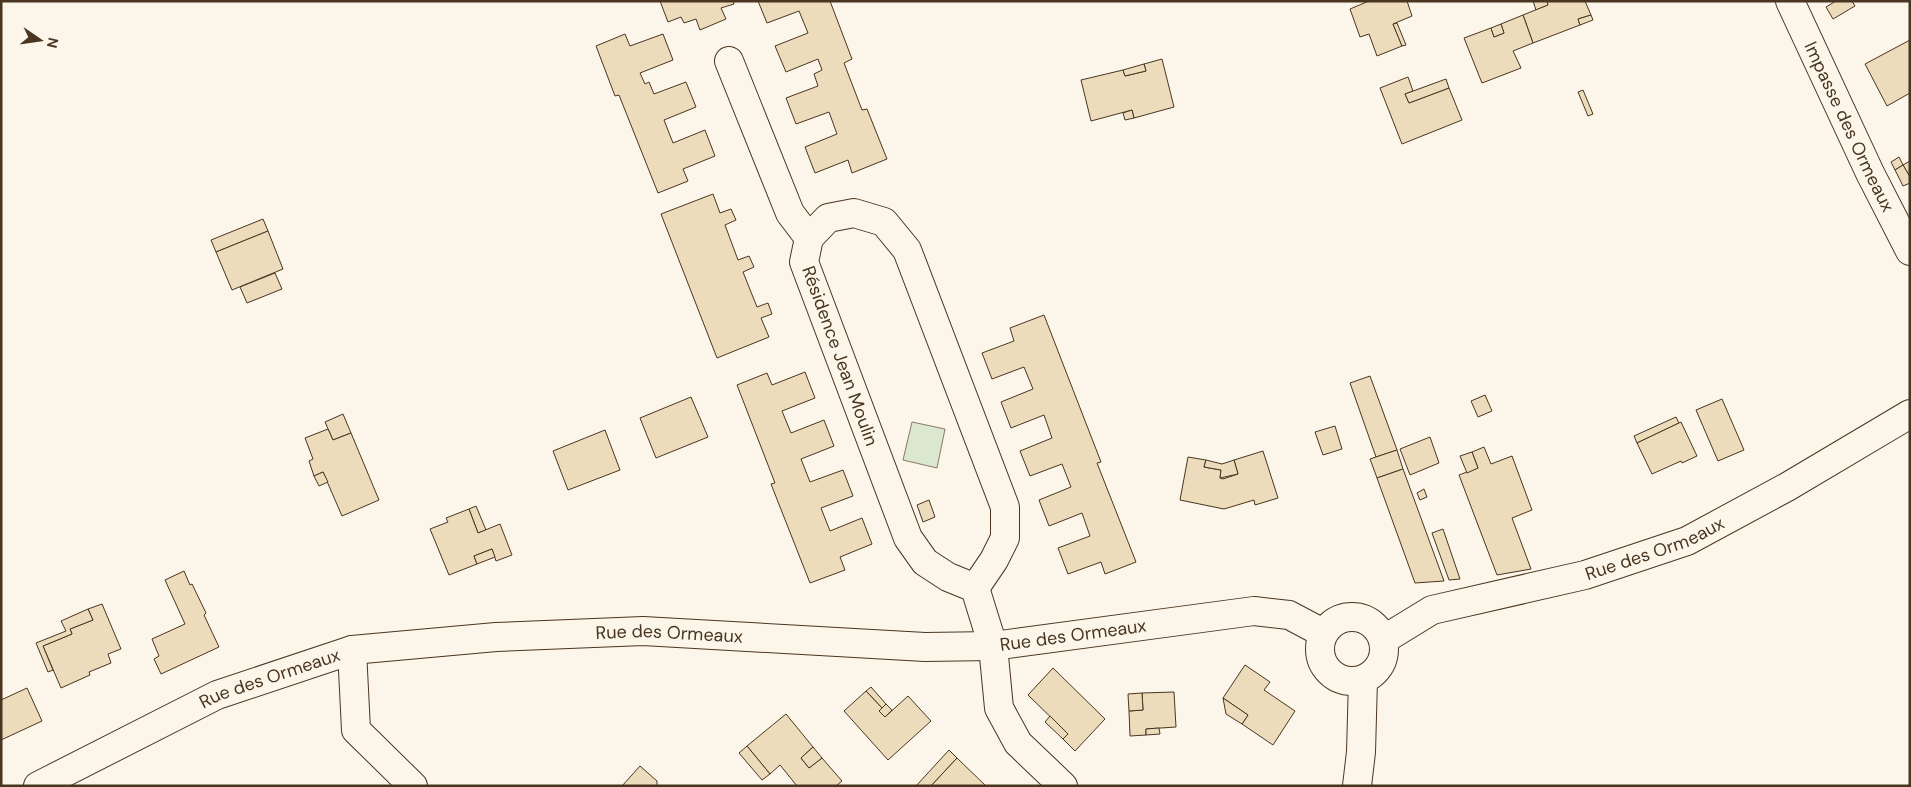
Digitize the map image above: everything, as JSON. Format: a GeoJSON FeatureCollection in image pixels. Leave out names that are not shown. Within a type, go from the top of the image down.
{"type":"FeatureCollection","features":[{"type":"Feature","properties":{"kind":"street","name":"Impasse des Ormeaux"},"geometry":{"type":"LineString","coordinates":[[1790,1],[1870,173],[1910,251]]}},
{"type":"Feature","properties":{"kind":"street"},"geometry":{"type":"LineString","coordinates":[[729,61],[790,213],[809,238],[828,218],[854,213],[884,222],[908,250],[1005,507],[1005,538],[994,560],[975,588],[993,646],[998,708],[1018,743],[1063,786]]}},
{"type":"Feature","properties":{"kind":"street","name":"Résidence Jean Moulin"},"geometry":{"type":"LineString","coordinates":[[809,238],[804,262],[908,538],[925,562],[948,576],[975,588]]}},
{"type":"Feature","properties":{"kind":"street","name":"Rue des Ormeaux"},"geometry":{"type":"LineString","coordinates":[[1383,640],[1432,610],[1585,575],[1687,541],[1786,487],[1910,414]]}},
{"type":"Feature","properties":{"kind":"street","name":"Rue des Ormeaux"},"geometry":{"type":"LineString","coordinates":[[38,786],[217,695],[352,650],[496,637],[643,631],[925,647],[993,646],[1254,611],[1289,615],[1323,633]]}},
{"type":"Feature","properties":{"kind":"street"},"geometry":{"type":"LineString","coordinates":[[1350,616],[1360,617],[1370,622],[1378,630],[1383,640],[1384,648],[1381,663],[1376,670],[1363,680],[1352,682],[1341,680],[1331,674],[1324,666],[1320,655],[1319,644],[1323,633],[1339,619],[1350,616]]}},
{"type":"Feature","properties":{"kind":"street"},"geometry":{"type":"LineString","coordinates":[[352,650],[356,730],[413,786]]}},
{"type":"Feature","properties":{"kind":"street"},"geometry":{"type":"LineString","coordinates":[[1357,786],[1361,752],[1363,680]]}},
{"type":"Feature","properties":{"kind":"green space"},"geometry":{"type":"Polygon","coordinates":[[[912,422],[945,429],[937,468],[903,460],[912,422]]]}},
{"type":"Feature","properties":{"kind":"building"},"geometry":{"type":"Polygon","coordinates":[[[660,1],[733,1],[734,4],[721,8],[726,19],[700,30],[696,19],[684,23],[681,17],[668,22],[660,1]]]}},
{"type":"Feature","properties":{"kind":"building"},"geometry":{"type":"Polygon","coordinates":[[[758,1],[830,1],[852,59],[844,63],[862,110],[867,109],[887,159],[852,173],[848,160],[815,173],[805,147],[837,134],[829,112],[796,124],[786,98],[818,86],[814,74],[822,70],[818,59],[786,72],[775,46],[808,33],[799,11],[767,23],[758,1]]]}},
{"type":"Feature","properties":{"kind":"building"},"geometry":{"type":"Polygon","coordinates":[[[1369,1],[1407,1],[1412,16],[1393,24],[1402,46],[1377,56],[1369,34],[1360,37],[1350,9],[1369,1]]]}},
{"type":"Feature","properties":{"kind":"building"},"geometry":{"type":"Polygon","coordinates":[[[1533,1],[1547,1],[1548,5],[1536,10],[1533,1]]]}},
{"type":"Feature","properties":{"kind":"building"},"geometry":{"type":"Polygon","coordinates":[[[1547,1],[1585,1],[1591,15],[1578,19],[1580,25],[1533,43],[1523,15],[1548,5],[1547,1]]]}},
{"type":"Feature","properties":{"kind":"building"},"geometry":{"type":"Polygon","coordinates":[[[1836,1],[1852,1],[1855,6],[1833,19],[1826,7],[1836,1]]]}},
{"type":"Feature","properties":{"kind":"building"},"geometry":{"type":"Polygon","coordinates":[[[1523,15],[1533,43],[1513,51],[1521,68],[1482,83],[1464,38],[1491,28],[1494,37],[1504,33],[1501,24],[1523,15]]]}},
{"type":"Feature","properties":{"kind":"building"},"geometry":{"type":"Polygon","coordinates":[[[1591,15],[1593,20],[1580,25],[1578,19],[1591,15]]]}},
{"type":"Feature","properties":{"kind":"building"},"geometry":{"type":"Polygon","coordinates":[[[1397,23],[1406,45],[1402,46],[1393,24],[1397,23]]]}},
{"type":"Feature","properties":{"kind":"building"},"geometry":{"type":"Polygon","coordinates":[[[1501,24],[1504,33],[1494,37],[1491,28],[1501,24]]]}},
{"type":"Feature","properties":{"kind":"building"},"geometry":{"type":"Polygon","coordinates":[[[625,34],[630,46],[663,34],[673,60],[640,73],[645,84],[649,82],[654,94],[686,82],[696,107],[664,120],[673,143],[705,130],[715,156],[683,169],[688,181],[658,193],[619,95],[615,96],[596,46],[625,34]]]}},
{"type":"Feature","properties":{"kind":"building"},"geometry":{"type":"Polygon","coordinates":[[[1910,40],[1910,93],[1887,106],[1865,64],[1910,40]]]}},
{"type":"Feature","properties":{"kind":"building"},"geometry":{"type":"Polygon","coordinates":[[[1162,59],[1174,107],[1134,118],[1132,110],[1091,121],[1081,80],[1123,70],[1125,76],[1146,71],[1144,64],[1162,59]]]}},
{"type":"Feature","properties":{"kind":"building"},"geometry":{"type":"Polygon","coordinates":[[[1144,64],[1146,71],[1125,76],[1123,70],[1144,64]]]}},
{"type":"Feature","properties":{"kind":"building"},"geometry":{"type":"Polygon","coordinates":[[[1408,77],[1413,91],[1405,94],[1409,103],[1449,88],[1462,120],[1402,144],[1380,88],[1408,77]]]}},
{"type":"Feature","properties":{"kind":"building"},"geometry":{"type":"Polygon","coordinates":[[[1446,79],[1449,88],[1409,103],[1405,94],[1446,79]]]}},
{"type":"Feature","properties":{"kind":"building"},"geometry":{"type":"Polygon","coordinates":[[[1583,90],[1593,114],[1588,116],[1578,92],[1583,90]]]}},
{"type":"Feature","properties":{"kind":"building"},"geometry":{"type":"Polygon","coordinates":[[[1132,110],[1134,118],[1125,120],[1123,113],[1132,110]]]}},
{"type":"Feature","properties":{"kind":"building"},"geometry":{"type":"Polygon","coordinates":[[[1899,157],[1903,165],[1895,170],[1891,162],[1899,157]]]}},
{"type":"Feature","properties":{"kind":"building"},"geometry":{"type":"Polygon","coordinates":[[[1910,161],[1910,177],[1903,165],[1910,161]]]}},
{"type":"Feature","properties":{"kind":"building"},"geometry":{"type":"Polygon","coordinates":[[[1903,165],[1910,177],[1910,183],[1903,186],[1895,170],[1903,165]]]}},
{"type":"Feature","properties":{"kind":"building"},"geometry":{"type":"Polygon","coordinates":[[[713,194],[720,213],[731,209],[736,220],[725,225],[738,260],[749,256],[754,267],[743,272],[757,307],[768,303],[772,314],[761,318],[769,337],[717,358],[661,214],[713,194]]]}},
{"type":"Feature","properties":{"kind":"building"},"geometry":{"type":"Polygon","coordinates":[[[263,219],[268,231],[216,252],[211,240],[263,219]]]}},
{"type":"Feature","properties":{"kind":"building"},"geometry":{"type":"Polygon","coordinates":[[[268,231],[283,269],[232,290],[216,252],[268,231]]]}},
{"type":"Feature","properties":{"kind":"building"},"geometry":{"type":"Polygon","coordinates":[[[275,273],[282,289],[247,303],[240,287],[275,273]]]}},
{"type":"Feature","properties":{"kind":"building"},"geometry":{"type":"Polygon","coordinates":[[[1044,315],[1101,462],[1097,463],[1136,562],[1105,574],[1101,562],[1068,574],[1058,548],[1090,536],[1082,513],[1049,526],[1039,500],[1071,487],[1062,464],[1030,476],[1020,451],[1052,438],[1044,415],[1011,428],[1001,402],[1033,389],[1024,367],[992,379],[982,353],[1014,341],[1010,328],[1044,315]]]}},
{"type":"Feature","properties":{"kind":"building"},"geometry":{"type":"Polygon","coordinates":[[[805,372],[815,398],[782,411],[791,433],[824,420],[834,446],[801,459],[810,482],[843,470],[853,496],[821,508],[830,531],[862,518],[872,544],[840,557],[845,570],[810,583],[771,484],[775,483],[737,385],[767,373],[772,385],[805,372]]]}},
{"type":"Feature","properties":{"kind":"building"},"geometry":{"type":"Polygon","coordinates":[[[1370,376],[1397,450],[1376,457],[1350,383],[1370,376]]]}},
{"type":"Feature","properties":{"kind":"building"},"geometry":{"type":"Polygon","coordinates":[[[1485,395],[1492,411],[1478,417],[1471,401],[1485,395]]]}},
{"type":"Feature","properties":{"kind":"building"},"geometry":{"type":"Polygon","coordinates":[[[691,397],[708,437],[656,458],[640,418],[691,397]]]}},
{"type":"Feature","properties":{"kind":"building"},"geometry":{"type":"Polygon","coordinates":[[[1722,399],[1744,450],[1718,461],[1696,410],[1722,399]]]}},
{"type":"Feature","properties":{"kind":"building"},"geometry":{"type":"Polygon","coordinates":[[[343,414],[351,433],[333,440],[325,422],[343,414]]]}},
{"type":"Feature","properties":{"kind":"building"},"geometry":{"type":"Polygon","coordinates":[[[1676,417],[1679,423],[1637,443],[1634,436],[1676,417]]]}},
{"type":"Feature","properties":{"kind":"building"},"geometry":{"type":"Polygon","coordinates":[[[1681,422],[1697,456],[1652,474],[1637,443],[1681,422]]]}},
{"type":"Feature","properties":{"kind":"building"},"geometry":{"type":"Polygon","coordinates":[[[1335,426],[1342,449],[1323,455],[1315,432],[1335,426]]]}},
{"type":"Feature","properties":{"kind":"building"},"geometry":{"type":"Polygon","coordinates":[[[328,429],[333,440],[351,433],[379,500],[342,516],[323,472],[314,476],[309,461],[313,459],[305,438],[328,429]]]}},
{"type":"Feature","properties":{"kind":"building"},"geometry":{"type":"Polygon","coordinates":[[[605,430],[620,470],[568,490],[553,451],[605,430]]]}},
{"type":"Feature","properties":{"kind":"building"},"geometry":{"type":"Polygon","coordinates":[[[1430,437],[1439,463],[1410,475],[1400,449],[1430,437]]]}},
{"type":"Feature","properties":{"kind":"building"},"geometry":{"type":"Polygon","coordinates":[[[1484,447],[1491,464],[1512,456],[1532,510],[1512,518],[1531,569],[1497,575],[1459,475],[1478,468],[1472,452],[1484,447]]]}},
{"type":"Feature","properties":{"kind":"building"},"geometry":{"type":"Polygon","coordinates":[[[1397,450],[1403,469],[1377,478],[1370,459],[1397,450]]]}},
{"type":"Feature","properties":{"kind":"building"},"geometry":{"type":"Polygon","coordinates":[[[1263,451],[1278,498],[1255,505],[1254,500],[1224,509],[1180,500],[1188,457],[1206,460],[1204,467],[1221,470],[1220,478],[1223,479],[1238,474],[1234,460],[1263,451]]]}},
{"type":"Feature","properties":{"kind":"building"},"geometry":{"type":"Polygon","coordinates":[[[1472,452],[1478,468],[1467,473],[1460,456],[1472,452]]]}},
{"type":"Feature","properties":{"kind":"building"},"geometry":{"type":"Polygon","coordinates":[[[1206,460],[1222,464],[1234,460],[1238,474],[1220,478],[1221,470],[1204,467],[1206,460]]]}},
{"type":"Feature","properties":{"kind":"building"},"geometry":{"type":"Polygon","coordinates":[[[1403,469],[1444,581],[1415,583],[1377,478],[1403,469]]]}},
{"type":"Feature","properties":{"kind":"building"},"geometry":{"type":"Polygon","coordinates":[[[323,472],[328,482],[319,486],[314,476],[323,472]]]}},
{"type":"Feature","properties":{"kind":"building"},"geometry":{"type":"Polygon","coordinates":[[[1424,489],[1427,497],[1420,500],[1417,493],[1424,489]]]}},
{"type":"Feature","properties":{"kind":"building"},"geometry":{"type":"Polygon","coordinates":[[[929,500],[935,517],[923,522],[917,505],[929,500]]]}},
{"type":"Feature","properties":{"kind":"building"},"geometry":{"type":"Polygon","coordinates":[[[476,506],[486,530],[478,533],[469,509],[476,506]]]}},
{"type":"Feature","properties":{"kind":"building"},"geometry":{"type":"Polygon","coordinates":[[[469,509],[478,533],[500,524],[512,555],[496,561],[492,549],[474,556],[477,564],[449,575],[430,529],[448,522],[446,518],[469,509]]]}},
{"type":"Feature","properties":{"kind":"building"},"geometry":{"type":"Polygon","coordinates":[[[1443,529],[1460,579],[1449,580],[1432,533],[1443,529]]]}},
{"type":"Feature","properties":{"kind":"building"},"geometry":{"type":"Polygon","coordinates":[[[492,549],[495,557],[477,564],[474,556],[492,549]]]}},
{"type":"Feature","properties":{"kind":"building"},"geometry":{"type":"Polygon","coordinates":[[[184,571],[206,613],[204,615],[219,647],[161,674],[154,659],[159,656],[152,639],[185,624],[165,580],[184,571]]]}},
{"type":"Feature","properties":{"kind":"building"},"geometry":{"type":"Polygon","coordinates":[[[102,604],[121,649],[108,654],[111,663],[89,672],[90,675],[61,688],[43,646],[72,634],[70,629],[93,620],[88,609],[102,604]]]}},
{"type":"Feature","properties":{"kind":"building"},"geometry":{"type":"Polygon","coordinates":[[[88,609],[93,620],[70,629],[72,634],[43,646],[53,670],[48,672],[36,643],[66,631],[61,621],[88,609]]]}},
{"type":"Feature","properties":{"kind":"building"},"geometry":{"type":"Polygon","coordinates":[[[1245,665],[1270,682],[1264,690],[1295,711],[1273,745],[1242,724],[1248,715],[1223,698],[1245,665]]]}},
{"type":"Feature","properties":{"kind":"building"},"geometry":{"type":"Polygon","coordinates":[[[1053,668],[1105,719],[1075,751],[1063,739],[1068,734],[1028,695],[1053,668]]]}},
{"type":"Feature","properties":{"kind":"building"},"geometry":{"type":"Polygon","coordinates":[[[871,687],[886,704],[882,708],[866,691],[871,687]]]}},
{"type":"Feature","properties":{"kind":"building"},"geometry":{"type":"Polygon","coordinates":[[[27,688],[42,721],[1,740],[1,700],[27,688]]]}},
{"type":"Feature","properties":{"kind":"building"},"geometry":{"type":"Polygon","coordinates":[[[866,691],[882,708],[879,711],[885,717],[908,696],[931,721],[888,760],[844,711],[866,691]]]}},
{"type":"Feature","properties":{"kind":"building"},"geometry":{"type":"Polygon","coordinates":[[[1174,692],[1176,727],[1146,729],[1146,735],[1130,736],[1129,711],[1143,710],[1142,693],[1174,692]]]}},
{"type":"Feature","properties":{"kind":"building"},"geometry":{"type":"Polygon","coordinates":[[[1142,693],[1143,710],[1129,711],[1128,694],[1142,693]]]}},
{"type":"Feature","properties":{"kind":"building"},"geometry":{"type":"Polygon","coordinates":[[[1223,698],[1248,715],[1242,724],[1226,714],[1223,698]]]}},
{"type":"Feature","properties":{"kind":"building"},"geometry":{"type":"Polygon","coordinates":[[[886,704],[892,710],[885,717],[879,711],[886,704]]]}},
{"type":"Feature","properties":{"kind":"building"},"geometry":{"type":"Polygon","coordinates":[[[786,714],[813,747],[801,758],[809,768],[822,758],[842,781],[836,786],[797,786],[780,765],[770,774],[747,746],[786,714]]]}},
{"type":"Feature","properties":{"kind":"building"},"geometry":{"type":"Polygon","coordinates":[[[1050,716],[1068,734],[1063,739],[1045,722],[1050,716]]]}},
{"type":"Feature","properties":{"kind":"building"},"geometry":{"type":"Polygon","coordinates":[[[1159,728],[1160,734],[1146,735],[1146,729],[1159,728]]]}},
{"type":"Feature","properties":{"kind":"building"},"geometry":{"type":"Polygon","coordinates":[[[747,746],[770,774],[762,780],[739,753],[747,746]]]}},
{"type":"Feature","properties":{"kind":"building"},"geometry":{"type":"Polygon","coordinates":[[[813,747],[822,758],[809,768],[801,758],[813,747]]]}},
{"type":"Feature","properties":{"kind":"building"},"geometry":{"type":"Polygon","coordinates":[[[949,750],[957,758],[931,786],[916,786],[949,750]]]}},
{"type":"Feature","properties":{"kind":"building"},"geometry":{"type":"Polygon","coordinates":[[[957,758],[986,786],[931,786],[957,758]]]}},
{"type":"Feature","properties":{"kind":"building"},"geometry":{"type":"Polygon","coordinates":[[[640,766],[657,781],[657,786],[622,786],[640,766]]]}}]}
